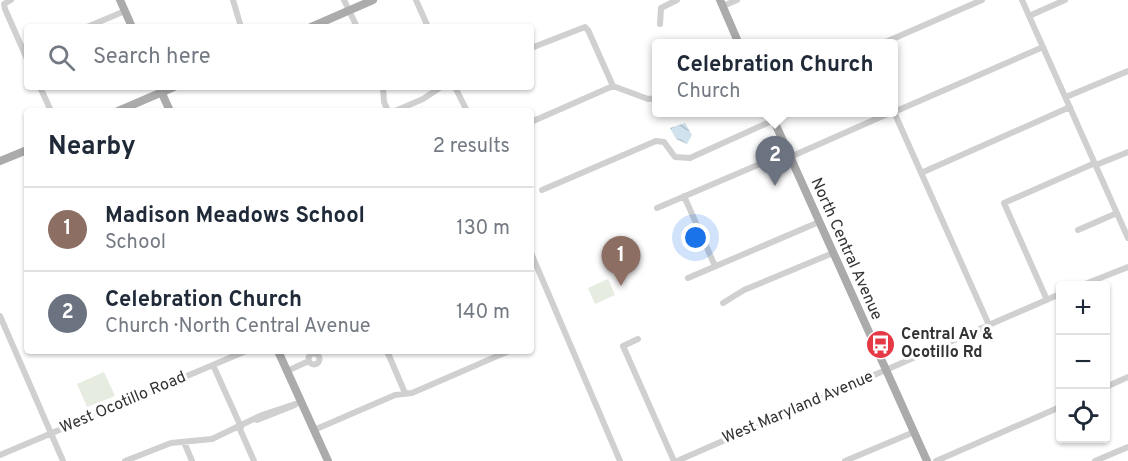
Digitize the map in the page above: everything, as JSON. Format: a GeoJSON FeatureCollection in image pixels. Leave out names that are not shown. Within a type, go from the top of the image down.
{"type":"FeatureCollection","features":[{"type":"Feature","properties":{"kind":"main road"},"geometry":{"type":"LineString","coordinates":[[120,0],[131,24]]}},
{"type":"Feature","properties":{"kind":"main road"},"geometry":{"type":"LineString","coordinates":[[318,24],[373,0]]}},
{"type":"Feature","properties":{"kind":"main road"},"geometry":{"type":"LineString","coordinates":[[721,3],[737,39]]}},
{"type":"Feature","properties":{"kind":"main road"},"geometry":{"type":"LineString","coordinates":[[124,108],[160,90],[169,108]]}},
{"type":"Feature","properties":{"kind":"main road","name":"North Central Avenue"},"geometry":{"type":"LineString","coordinates":[[772,117],[927,461]]}},
{"type":"Feature","properties":{"kind":"main road"},"geometry":{"type":"LineString","coordinates":[[0,161],[24,151]]}},
{"type":"Feature","properties":{"kind":"main road"},"geometry":{"type":"LineString","coordinates":[[279,354],[328,461]]}},
{"type":"Feature","properties":{"kind":"street"},"geometry":{"type":"LineString","coordinates":[[233,0],[240,24]]}},
{"type":"Feature","properties":{"kind":"street"},"geometry":{"type":"LineString","coordinates":[[344,0],[356,24]]}},
{"type":"Feature","properties":{"kind":"street"},"geometry":{"type":"LineString","coordinates":[[416,0],[427,24]]}},
{"type":"Feature","properties":{"kind":"street"},"geometry":{"type":"LineString","coordinates":[[660,24],[660,9],[677,0]]}},
{"type":"Feature","properties":{"kind":"street"},"geometry":{"type":"LineString","coordinates":[[721,3],[737,0]]}},
{"type":"Feature","properties":{"kind":"street"},"geometry":{"type":"LineString","coordinates":[[892,39],[982,0]]}},
{"type":"Feature","properties":{"kind":"street"},"geometry":{"type":"LineString","coordinates":[[1022,0],[1128,238]]}},
{"type":"Feature","properties":{"kind":"street"},"geometry":{"type":"LineString","coordinates":[[1029,16],[1065,0]]}},
{"type":"Feature","properties":{"kind":"street"},"geometry":{"type":"LineString","coordinates":[[7,2],[24,50]]}},
{"type":"Feature","properties":{"kind":"street"},"geometry":{"type":"LineString","coordinates":[[94,24],[125,11]]}},
{"type":"Feature","properties":{"kind":"street"},"geometry":{"type":"LineString","coordinates":[[534,47],[585,27],[613,86]]}},
{"type":"Feature","properties":{"kind":"street"},"geometry":{"type":"LineString","coordinates":[[898,110],[1043,47]]}},
{"type":"Feature","properties":{"kind":"street"},"geometry":{"type":"LineString","coordinates":[[1066,97],[1128,71]]}},
{"type":"Feature","properties":{"kind":"street"},"geometry":{"type":"LineString","coordinates":[[534,121],[613,86],[652,99]]}},
{"type":"Feature","properties":{"kind":"street"},"geometry":{"type":"LineString","coordinates":[[41,90],[50,108]]}},
{"type":"Feature","properties":{"kind":"street"},"geometry":{"type":"LineString","coordinates":[[383,90],[387,108]]}},
{"type":"Feature","properties":{"kind":"street"},"geometry":{"type":"LineString","coordinates":[[402,108],[436,90]]}},
{"type":"Feature","properties":{"kind":"street"},"geometry":{"type":"LineString","coordinates":[[456,90],[465,108]]}},
{"type":"Feature","properties":{"kind":"street"},"geometry":{"type":"LineString","coordinates":[[921,172],[1070,107]]}},
{"type":"Feature","properties":{"kind":"street"},"geometry":{"type":"LineString","coordinates":[[542,190],[656,141],[664,142],[675,157],[684,159],[770,117]]}},
{"type":"Feature","properties":{"kind":"street"},"geometry":{"type":"LineString","coordinates":[[657,208],[881,117]]}},
{"type":"Feature","properties":{"kind":"street"},"geometry":{"type":"LineString","coordinates":[[895,117],[990,325]]}},
{"type":"Feature","properties":{"kind":"street"},"geometry":{"type":"LineString","coordinates":[[1047,300],[1004,203],[1128,152]]}},
{"type":"Feature","properties":{"kind":"street"},"geometry":{"type":"LineString","coordinates":[[684,196],[715,266]]}},
{"type":"Feature","properties":{"kind":"street"},"geometry":{"type":"LineString","coordinates":[[1078,230],[1117,213]]}},
{"type":"Feature","properties":{"kind":"street"},"geometry":{"type":"LineString","coordinates":[[688,279],[819,222]]}},
{"type":"Feature","properties":{"kind":"street"},"geometry":{"type":"LineString","coordinates":[[723,303],[744,290],[833,253]]}},
{"type":"Feature","properties":{"kind":"street"},"geometry":{"type":"LineString","coordinates":[[534,260],[575,350],[578,366],[620,461]]}},
{"type":"Feature","properties":{"kind":"street"},"geometry":{"type":"LineString","coordinates":[[1119,269],[1128,262]]}},
{"type":"Feature","properties":{"kind":"street"},"geometry":{"type":"LineString","coordinates":[[1090,281],[1128,267]]}},
{"type":"Feature","properties":{"kind":"street","name":"West Maryland Avenue"},"geometry":{"type":"LineString","coordinates":[[675,461],[1056,296]]}},
{"type":"Feature","properties":{"kind":"street"},"geometry":{"type":"LineString","coordinates":[[0,316],[63,461]]}},
{"type":"Feature","properties":{"kind":"street"},"geometry":{"type":"LineString","coordinates":[[638,339],[623,346],[675,461]]}},
{"type":"Feature","properties":{"kind":"street","name":"West Ocotillo Road"},"geometry":{"type":"LineString","coordinates":[[0,455],[239,354]]}},
{"type":"Feature","properties":{"kind":"street"},"geometry":{"type":"LineString","coordinates":[[388,354],[405,393]]}},
{"type":"Feature","properties":{"kind":"street"},"geometry":{"type":"LineString","coordinates":[[314,430],[405,393],[412,393],[502,354]]}},
{"type":"Feature","properties":{"kind":"street"},"geometry":{"type":"LineString","coordinates":[[287,371],[309,361]]}},
{"type":"Feature","properties":{"kind":"street"},"geometry":{"type":"LineString","coordinates":[[213,365],[254,461]]}},
{"type":"Feature","properties":{"kind":"street"},"geometry":{"type":"LineString","coordinates":[[1110,385],[1128,377]]}},
{"type":"Feature","properties":{"kind":"street"},"geometry":{"type":"LineString","coordinates":[[125,461],[161,446],[210,440],[301,402]]}},
{"type":"Feature","properties":{"kind":"street"},"geometry":{"type":"LineString","coordinates":[[936,461],[1056,409]]}},
{"type":"Feature","properties":{"kind":"street"},"geometry":{"type":"LineString","coordinates":[[845,461],[914,432]]}},
{"type":"Feature","properties":{"kind":"street"},"geometry":{"type":"LineString","coordinates":[[184,442],[192,461]]}},
{"type":"Feature","properties":{"kind":"street"},"geometry":{"type":"LineString","coordinates":[[1095,461],[1128,447]]}},
{"type":"Feature","properties":{"kind":"shaded area"},"geometry":{"type":"Polygon","coordinates":[[[608,279],[615,295],[595,304],[588,288],[608,279]]]}},
{"type":"Feature","properties":{"kind":"shaded area"},"geometry":{"type":"Polygon","coordinates":[[[104,372],[115,396],[87,407],[77,384],[104,372]]]}},
{"type":"Feature","properties":{"kind":"water"},"geometry":{"type":"Polygon","coordinates":[[[685,123],[692,135],[687,144],[676,139],[670,128],[685,123]]]}},
{"type":"Feature","properties":{"kind":"place","name":"Celebration Church"},"geometry":{"type":"Point","coordinates":[775,186]}},
{"type":"Feature","properties":{"kind":"place","name":"Madison Meadows School"},"geometry":{"type":"Point","coordinates":[621,286]}},
{"type":"Feature","properties":{"kind":"place","name":"Central Av & Ocotillo Rd"},"geometry":{"type":"Point","coordinates":[880,344]}}]}
